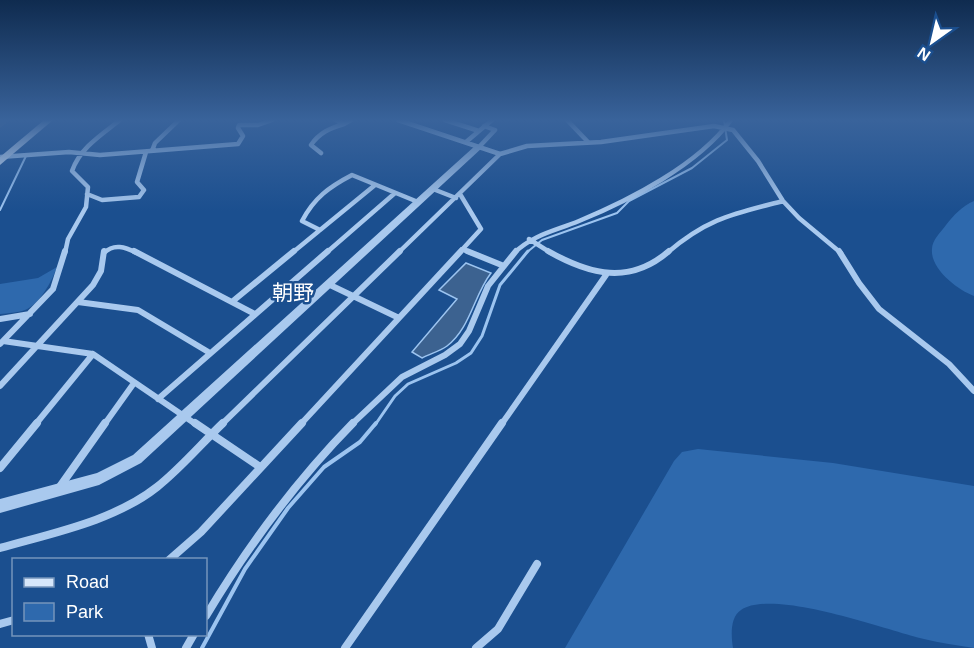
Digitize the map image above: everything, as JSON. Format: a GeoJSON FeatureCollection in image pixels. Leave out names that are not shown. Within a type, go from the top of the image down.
{"type":"FeatureCollection","features":[{"type":"Feature","properties":{"kind":"street"},"geometry":{"type":"LineString","coordinates":[[2,158],[82,152],[100,155],[169,150]]}},
{"type":"Feature","properties":{"kind":"street"},"geometry":{"type":"LineString","coordinates":[[317,150],[321,153]]}},
{"type":"Feature","properties":{"kind":"street"},"geometry":{"type":"LineString","coordinates":[[0,506],[99,478],[137,459],[475,150]]}},
{"type":"Feature","properties":{"kind":"street"},"geometry":{"type":"LineString","coordinates":[[489,150],[500,154]]}},
{"type":"Feature","properties":{"kind":"street"},"geometry":{"type":"LineString","coordinates":[[0,548],[99,519],[122,509],[157,487],[500,154],[513,150]]}},
{"type":"Feature","properties":{"kind":"street"},"geometry":{"type":"LineString","coordinates":[[207,614],[229,576],[287,495],[395,381],[461,343],[488,286],[529,239],[543,232],[579,221],[611,206],[702,150]]}},
{"type":"Feature","properties":{"kind":"street"},"geometry":{"type":"LineString","coordinates":[[749,150],[783,201],[799,218],[843,254],[859,283],[879,309],[949,364],[974,391]]}},
{"type":"Feature","properties":{"kind":"street"},"geometry":{"type":"LineString","coordinates":[[2,342],[53,289],[59,276],[68,239],[86,207],[88,187],[72,171],[82,152]]}},
{"type":"Feature","properties":{"kind":"street"},"geometry":{"type":"LineString","coordinates":[[87,194],[102,200],[139,197],[144,190],[136,182],[149,152]]}},
{"type":"Feature","properties":{"kind":"street"},"geometry":{"type":"LineString","coordinates":[[320,230],[302,221],[309,204],[316,196],[352,176],[418,202]]}},
{"type":"Feature","properties":{"kind":"street"},"geometry":{"type":"LineString","coordinates":[[233,301],[375,184]]}},
{"type":"Feature","properties":{"kind":"street"},"geometry":{"type":"LineString","coordinates":[[171,558],[201,531],[481,229],[458,196],[433,189]]}},
{"type":"Feature","properties":{"kind":"street"},"geometry":{"type":"LineString","coordinates":[[158,399],[395,193]]}},
{"type":"Feature","properties":{"kind":"street"},"geometry":{"type":"LineString","coordinates":[[529,239],[544,250],[606,275],[641,270],[702,226],[783,201]]}},
{"type":"Feature","properties":{"kind":"street"},"geometry":{"type":"LineString","coordinates":[[0,386],[78,302],[101,271],[104,251],[117,246],[124,246],[255,314]]}},
{"type":"Feature","properties":{"kind":"street"},"geometry":{"type":"LineString","coordinates":[[462,249],[504,266]]}},
{"type":"Feature","properties":{"kind":"street"},"geometry":{"type":"LineString","coordinates":[[345,648],[606,275]]}},
{"type":"Feature","properties":{"kind":"street"},"geometry":{"type":"LineString","coordinates":[[328,284],[399,318]]}},
{"type":"Feature","properties":{"kind":"street"},"geometry":{"type":"LineString","coordinates":[[78,302],[138,310],[210,352]]}},
{"type":"Feature","properties":{"kind":"street"},"geometry":{"type":"LineString","coordinates":[[0,319],[30,314]]}},
{"type":"Feature","properties":{"kind":"street"},"geometry":{"type":"LineString","coordinates":[[2,342],[93,354],[260,467]]}},
{"type":"Feature","properties":{"kind":"street"},"geometry":{"type":"LineString","coordinates":[[0,468],[93,354]]}},
{"type":"Feature","properties":{"kind":"street"},"geometry":{"type":"LineString","coordinates":[[57,491],[134,383]]}},
{"type":"Feature","properties":{"kind":"street"},"geometry":{"type":"LineString","coordinates":[[476,648],[498,629],[537,564]]}},
{"type":"Feature","properties":{"kind":"green space"},"geometry":{"type":"Polygon","coordinates":[[[974,201],[974,296],[953,284],[940,271],[935,264],[932,246],[952,218],[974,201]]]}},
{"type":"Feature","properties":{"kind":"green space"},"geometry":{"type":"Polygon","coordinates":[[[57,267],[45,292],[36,303],[19,312],[0,314],[0,284],[38,278],[57,267]]]}},
{"type":"Feature","properties":{"kind":"green space"},"geometry":{"type":"Polygon","coordinates":[[[698,449],[833,463],[974,486],[974,648],[924,639],[831,613],[778,604],[757,605],[737,613],[732,627],[733,648],[565,648],[674,461],[682,452],[698,449]]]}},
{"type":"Feature","properties":{"kind":"shaded area"},"geometry":{"type":"Polygon","coordinates":[[[466,263],[491,273],[467,321],[455,339],[444,348],[422,358],[412,352],[457,299],[439,290],[466,263]]]}},
{"type":"Feature","properties":{"kind":"waterway"},"geometry":{"type":"LineString","coordinates":[[527,252],[542,240],[617,213],[629,201],[692,168],[714,150]]}},
{"type":"Feature","properties":{"kind":"waterway"},"geometry":{"type":"LineString","coordinates":[[0,210],[26,156]]}},
{"type":"Feature","properties":{"kind":"waterway"},"geometry":{"type":"LineString","coordinates":[[375,425],[395,396],[408,384],[456,363],[471,353],[482,336],[500,285],[527,252]]}},
{"type":"Feature","properties":{"kind":"waterway"},"geometry":{"type":"LineString","coordinates":[[202,648],[245,569],[288,508],[324,467],[360,442],[376,423]]}},
{"type":"Feature","properties":{"kind":"district","name":"朝野"},"geometry":{"type":"Point","coordinates":[293,293]}}]}
